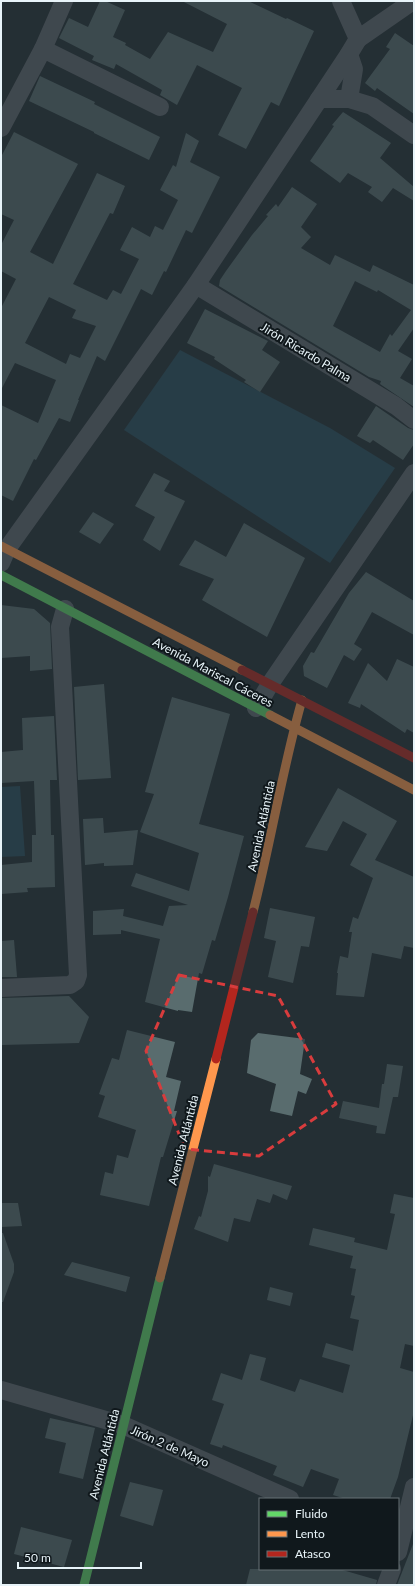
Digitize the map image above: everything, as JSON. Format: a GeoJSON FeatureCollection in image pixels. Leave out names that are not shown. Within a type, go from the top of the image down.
{"type":"FeatureCollection","features":[{"type":"Feature","properties":{"kind":"main road","name":"Avenida Mariscal Cáceres"},"geometry":{"type":"LineString","coordinates":[[3,553],[270,684],[414,758]]}},
{"type":"Feature","properties":{"kind":"main road","name":"Avenida Mariscal Cáceres"},"geometry":{"type":"LineString","coordinates":[[1,575],[414,790]]}},
{"type":"Feature","properties":{"kind":"main road","name":"Avenida Atlántida"},"geometry":{"type":"LineString","coordinates":[[84,1585],[265,865],[294,728],[302,700]]}},
{"type":"Feature","properties":{"kind":"street"},"geometry":{"type":"LineString","coordinates":[[1,128],[43,49],[64,1]]}},
{"type":"Feature","properties":{"kind":"street"},"geometry":{"type":"LineString","coordinates":[[341,1],[353,47],[354,69],[349,99]]}},
{"type":"Feature","properties":{"kind":"street"},"geometry":{"type":"LineString","coordinates":[[3,553],[196,286],[353,47],[413,1]]}},
{"type":"Feature","properties":{"kind":"street"},"geometry":{"type":"LineString","coordinates":[[43,49],[160,107]]}},
{"type":"Feature","properties":{"kind":"street"},"geometry":{"type":"LineString","coordinates":[[319,100],[349,99],[372,106],[414,135]]}},
{"type":"Feature","properties":{"kind":"street","name":"Jirón Ricardo Palma"},"geometry":{"type":"LineString","coordinates":[[196,286],[396,406],[414,420]]}},
{"type":"Feature","properties":{"kind":"street"},"geometry":{"type":"LineString","coordinates":[[256,708],[270,684],[414,473]]}},
{"type":"Feature","properties":{"kind":"street"},"geometry":{"type":"LineString","coordinates":[[1,988],[70,985],[76,981],[78,974],[60,627],[65,608]]}},
{"type":"Feature","properties":{"kind":"street","name":"Jirón 2 de Mayo"},"geometry":{"type":"LineString","coordinates":[[1,1390],[123,1425],[288,1498]]}},
{"type":"Feature","properties":{"kind":"street"},"geometry":{"type":"LineString","coordinates":[[402,1550],[414,1487]]}},
{"type":"Feature","properties":{"kind":"street"},"geometry":{"type":"LineString","coordinates":[[386,1585],[392,1570]]}},
{"type":"Feature","properties":{"kind":"highlighted area"},"geometry":{"type":"Polygon","coordinates":[[[179,975],[278,996],[336,1104],[259,1156],[185,1149],[146,1051],[179,975]]]}},
{"type":"Feature","properties":{"kind":"shaded area"},"geometry":{"type":"Polygon","coordinates":[[[180,350],[330,428],[395,468],[330,563],[124,430],[180,350]]]}},
{"type":"Feature","properties":{"kind":"shaded area"},"geometry":{"type":"Polygon","coordinates":[[[20,786],[25,856],[1,857],[1,787],[20,786]]]}},
{"type":"Feature","properties":{"kind":"building"},"geometry":{"type":"Polygon","coordinates":[[[100,1],[105,1],[125,10],[113,37],[126,43],[125,45],[150,59],[168,32],[213,52],[227,24],[182,1],[248,1],[314,31],[279,106],[271,102],[246,149],[218,135],[242,88],[197,65],[177,105],[160,95],[162,90],[116,64],[114,69],[92,60],[94,56],[59,38],[69,18],[88,27],[100,1]]]}},
{"type":"Feature","properties":{"kind":"building"},"geometry":{"type":"Polygon","coordinates":[[[395,33],[414,46],[414,114],[377,88],[375,91],[365,83],[390,49],[386,47],[395,33]]]}},
{"type":"Feature","properties":{"kind":"building"},"geometry":{"type":"Polygon","coordinates":[[[40,76],[95,102],[94,104],[160,137],[149,160],[29,101],[40,76]]]}},
{"type":"Feature","properties":{"kind":"building"},"geometry":{"type":"Polygon","coordinates":[[[343,112],[391,143],[380,158],[414,187],[414,201],[393,188],[382,202],[368,192],[372,187],[348,173],[340,183],[310,161],[334,126],[332,125],[343,112]]]}},
{"type":"Feature","properties":{"kind":"building"},"geometry":{"type":"Polygon","coordinates":[[[14,132],[78,164],[30,252],[53,264],[97,173],[125,186],[113,214],[110,213],[73,284],[107,300],[113,290],[121,294],[139,259],[120,250],[132,227],[150,237],[155,226],[163,230],[178,200],[160,190],[173,165],[176,167],[186,133],[199,141],[190,162],[220,177],[192,233],[186,230],[166,272],[164,271],[152,295],[141,289],[105,361],[97,356],[70,422],[59,418],[36,460],[34,459],[13,501],[1,495],[1,405],[38,423],[56,380],[15,363],[1,390],[1,308],[16,279],[1,271],[1,245],[14,220],[1,214],[1,157],[14,132]],[[49,297],[25,343],[66,364],[70,354],[80,358],[96,326],[72,318],[76,310],[49,297]]]}},
{"type":"Feature","properties":{"kind":"building"},"geometry":{"type":"Polygon","coordinates":[[[292,187],[317,204],[301,227],[311,237],[301,248],[330,265],[335,255],[370,272],[373,265],[414,285],[414,328],[398,351],[412,359],[400,378],[414,386],[414,407],[380,384],[381,381],[369,377],[219,286],[220,280],[252,235],[268,216],[266,215],[276,204],[278,207],[292,187]],[[355,281],[333,326],[380,352],[390,334],[392,336],[411,310],[378,290],[377,292],[355,281]]]}},
{"type":"Feature","properties":{"kind":"building"},"geometry":{"type":"Polygon","coordinates":[[[205,309],[268,341],[262,350],[280,362],[260,392],[244,382],[246,380],[214,359],[215,357],[187,343],[205,309]]]}},
{"type":"Feature","properties":{"kind":"building"},"geometry":{"type":"Polygon","coordinates":[[[376,406],[408,428],[414,430],[414,444],[403,460],[373,440],[370,443],[357,436],[376,406]]]}},
{"type":"Feature","properties":{"kind":"building"},"geometry":{"type":"Polygon","coordinates":[[[154,473],[170,481],[164,491],[185,501],[160,551],[143,540],[155,517],[135,506],[154,473]]]}},
{"type":"Feature","properties":{"kind":"building"},"geometry":{"type":"Polygon","coordinates":[[[93,512],[114,524],[100,544],[79,532],[93,512]]]}},
{"type":"Feature","properties":{"kind":"building"},"geometry":{"type":"Polygon","coordinates":[[[244,523],[305,558],[267,637],[202,600],[214,579],[179,565],[195,540],[226,557],[244,523]]]}},
{"type":"Feature","properties":{"kind":"building"},"geometry":{"type":"Polygon","coordinates":[[[366,572],[414,601],[414,635],[372,612],[354,644],[362,649],[354,661],[344,655],[327,688],[304,676],[303,666],[311,652],[314,653],[349,593],[366,572]]]}},
{"type":"Feature","properties":{"kind":"building"},"geometry":{"type":"Polygon","coordinates":[[[1,605],[34,609],[50,623],[52,669],[30,671],[30,656],[1,658],[1,605]]]}},
{"type":"Feature","properties":{"kind":"building"},"geometry":{"type":"Polygon","coordinates":[[[397,659],[414,667],[414,733],[407,729],[405,733],[361,704],[360,708],[348,703],[368,663],[387,681],[397,659]]]}},
{"type":"Feature","properties":{"kind":"building"},"geometry":{"type":"Polygon","coordinates":[[[104,684],[111,778],[78,780],[74,687],[104,684]]]}},
{"type":"Feature","properties":{"kind":"building"},"geometry":{"type":"Polygon","coordinates":[[[172,697],[230,714],[199,824],[244,836],[215,941],[212,940],[202,974],[199,973],[192,1012],[178,1011],[145,1002],[160,939],[121,930],[121,934],[93,935],[93,911],[124,909],[123,916],[163,926],[169,906],[188,905],[131,886],[136,873],[189,891],[199,853],[140,832],[154,794],[145,792],[172,697]]]}},
{"type":"Feature","properties":{"kind":"building"},"geometry":{"type":"Polygon","coordinates":[[[54,716],[57,780],[50,780],[51,835],[54,835],[55,887],[27,888],[28,892],[1,894],[1,865],[32,862],[32,835],[36,835],[34,781],[1,783],[1,752],[23,750],[22,718],[54,716]]]}},
{"type":"Feature","properties":{"kind":"building"},"geometry":{"type":"Polygon","coordinates":[[[338,788],[397,821],[375,860],[414,877],[414,948],[404,946],[401,959],[372,953],[364,997],[336,995],[337,973],[340,956],[348,958],[352,932],[349,932],[353,917],[358,919],[373,878],[350,865],[367,834],[343,821],[327,851],[305,847],[338,788]]]}},
{"type":"Feature","properties":{"kind":"building"},"geometry":{"type":"Polygon","coordinates":[[[103,818],[104,833],[138,830],[133,865],[104,866],[104,863],[85,865],[83,819],[103,818]]]}},
{"type":"Feature","properties":{"kind":"building"},"geometry":{"type":"Polygon","coordinates":[[[270,908],[315,917],[309,947],[301,946],[293,983],[268,977],[276,941],[264,938],[270,908]]]}},
{"type":"Feature","properties":{"kind":"building"},"geometry":{"type":"Polygon","coordinates":[[[14,940],[17,977],[1,977],[1,941],[14,940]]]}},
{"type":"Feature","properties":{"kind":"building"},"geometry":{"type":"Polygon","coordinates":[[[69,996],[89,1017],[79,1043],[1,1045],[1,998],[69,996]]]}},
{"type":"Feature","properties":{"kind":"building"},"geometry":{"type":"Polygon","coordinates":[[[127,1030],[175,1042],[166,1077],[181,1081],[174,1111],[177,1111],[163,1157],[161,1157],[149,1206],[100,1195],[105,1172],[113,1174],[117,1155],[128,1158],[136,1130],[98,1117],[105,1096],[99,1094],[112,1058],[119,1060],[127,1030]]]}},
{"type":"Feature","properties":{"kind":"building"},"geometry":{"type":"Polygon","coordinates":[[[258,1033],[305,1039],[300,1074],[312,1079],[306,1094],[298,1091],[292,1116],[270,1111],[276,1084],[247,1073],[251,1040],[258,1033]]]}},
{"type":"Feature","properties":{"kind":"building"},"geometry":{"type":"Polygon","coordinates":[[[387,1064],[403,1066],[398,1097],[393,1097],[385,1134],[376,1133],[377,1126],[339,1118],[343,1101],[379,1108],[382,1084],[384,1084],[387,1064]]]}},
{"type":"Feature","properties":{"kind":"building"},"geometry":{"type":"Polygon","coordinates":[[[214,1164],[292,1186],[287,1200],[273,1194],[270,1203],[257,1199],[250,1222],[234,1218],[228,1242],[194,1229],[199,1216],[201,1217],[208,1191],[208,1176],[210,1177],[214,1164]]]}},
{"type":"Feature","properties":{"kind":"building"},"geometry":{"type":"Polygon","coordinates":[[[394,1194],[414,1198],[414,1346],[405,1344],[400,1368],[414,1372],[414,1411],[398,1477],[390,1498],[343,1498],[333,1495],[339,1479],[311,1469],[303,1487],[273,1475],[277,1466],[223,1445],[222,1448],[210,1444],[224,1404],[212,1400],[221,1373],[242,1380],[250,1354],[266,1358],[260,1380],[295,1392],[300,1379],[343,1393],[350,1365],[322,1357],[326,1343],[353,1351],[359,1320],[350,1318],[355,1296],[351,1295],[356,1269],[350,1268],[353,1256],[309,1245],[313,1228],[355,1238],[354,1242],[387,1250],[395,1214],[390,1213],[394,1194]]]}},
{"type":"Feature","properties":{"kind":"building"},"geometry":{"type":"Polygon","coordinates":[[[1,1203],[18,1203],[22,1226],[1,1227],[1,1203]]]}},
{"type":"Feature","properties":{"kind":"building"},"geometry":{"type":"Polygon","coordinates":[[[1,1233],[3,1233],[14,1264],[14,1272],[3,1302],[1,1302],[1,1233]]]}},
{"type":"Feature","properties":{"kind":"building"},"geometry":{"type":"Polygon","coordinates":[[[72,1262],[130,1277],[126,1292],[64,1275],[72,1262]]]}},
{"type":"Feature","properties":{"kind":"building"},"geometry":{"type":"Polygon","coordinates":[[[270,1287],[293,1293],[290,1306],[267,1300],[270,1287]]]}},
{"type":"Feature","properties":{"kind":"building"},"geometry":{"type":"Polygon","coordinates":[[[50,1418],[95,1428],[83,1479],[59,1473],[66,1443],[45,1438],[50,1418]]]}},
{"type":"Feature","properties":{"kind":"building"},"geometry":{"type":"Polygon","coordinates":[[[130,1482],[163,1490],[153,1526],[120,1516],[130,1482]]]}},
{"type":"Feature","properties":{"kind":"building"},"geometry":{"type":"Polygon","coordinates":[[[21,1527],[72,1540],[64,1567],[14,1554],[21,1527]]]}},
{"type":"Feature","properties":{"kind":"building"},"geometry":{"type":"Polygon","coordinates":[[[413,1544],[414,1585],[397,1585],[413,1544]]]}},
{"type":"Feature","properties":{"kind":"building"},"geometry":{"type":"Polygon","coordinates":[[[250,1569],[342,1570],[377,1580],[376,1585],[246,1585],[250,1569]]]}},
{"type":"Feature","properties":{"kind":"traffic: fast"},"geometry":{"type":"LineString","coordinates":[[1,575],[270,715]]}},
{"type":"Feature","properties":{"kind":"traffic: fast"},"geometry":{"type":"LineString","coordinates":[[84,1585],[160,1278]]}},
{"type":"Feature","properties":{"kind":"traffic: slow"},"geometry":{"type":"LineString","coordinates":[[1,546],[242,670]]}},
{"type":"Feature","properties":{"kind":"traffic: slow"},"geometry":{"type":"LineString","coordinates":[[253,912],[288,753],[302,700]]}},
{"type":"Feature","properties":{"kind":"traffic: slow"},"geometry":{"type":"LineString","coordinates":[[270,715],[414,790]]}},
{"type":"Feature","properties":{"kind":"traffic: slow"},"geometry":{"type":"LineString","coordinates":[[160,1278],[216,1059]]}},
{"type":"Feature","properties":{"kind":"traffic: jam"},"geometry":{"type":"LineString","coordinates":[[242,670],[414,758]]}},
{"type":"Feature","properties":{"kind":"traffic: jam"},"geometry":{"type":"LineString","coordinates":[[216,1059],[253,912]]}}]}
